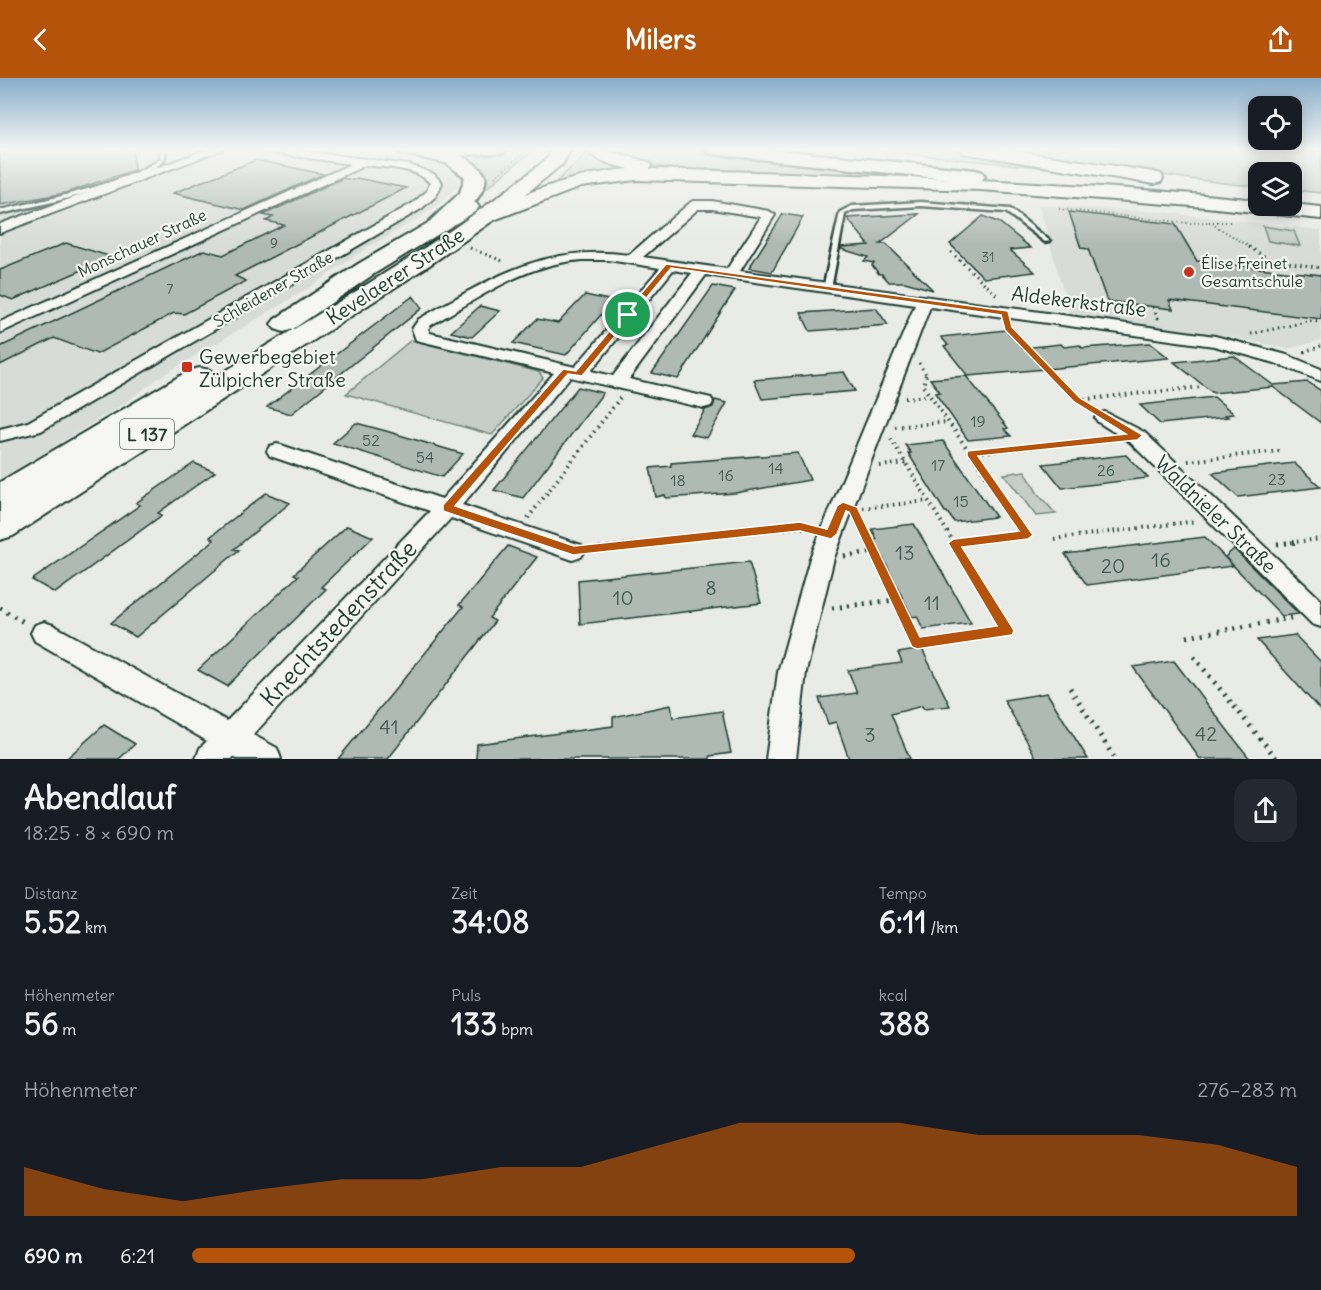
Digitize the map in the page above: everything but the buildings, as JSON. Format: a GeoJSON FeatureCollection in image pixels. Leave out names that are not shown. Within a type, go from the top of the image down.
{"type":"FeatureCollection","features":[{"type":"Feature","properties":{"kind":"highway"},"geometry":{"type":"LineString","coordinates":[[445,231],[473,190],[474,181]]}},
{"type":"Feature","properties":{"kind":"highway"},"geometry":{"type":"LineString","coordinates":[[486,217],[552,188],[579,181]]}},
{"type":"Feature","properties":{"kind":"highway"},"geometry":{"type":"LineString","coordinates":[[886,181],[981,184],[1211,201],[1321,213]]}},
{"type":"Feature","properties":{"kind":"highway"},"geometry":{"type":"LineString","coordinates":[[1084,181],[1211,201]]}},
{"type":"Feature","properties":{"kind":"highway"},"geometry":{"type":"LineString","coordinates":[[1136,181],[1248,193]]}},
{"type":"Feature","properties":{"kind":"highway"},"geometry":{"type":"LineString","coordinates":[[1302,199],[1321,201]]}},
{"type":"Feature","properties":{"kind":"main road","name":"L 137"},"geometry":{"type":"LineString","coordinates":[[445,231],[509,181]]}},
{"type":"Feature","properties":{"kind":"main road","name":"L 137"},"geometry":{"type":"LineString","coordinates":[[486,217],[523,189],[530,181]]}},
{"type":"Feature","properties":{"kind":"main road","name":"Kevelaerer Straße"},"geometry":{"type":"LineString","coordinates":[[0,498],[268,334],[445,231],[486,217]]}},
{"type":"Feature","properties":{"kind":"main road","name":"Kevelaerer Straße"},"geometry":{"type":"LineString","coordinates":[[0,527],[367,296],[445,231]]}},
{"type":"Feature","properties":{"kind":"street"},"geometry":{"type":"LineString","coordinates":[[0,229],[132,181]]}},
{"type":"Feature","properties":{"kind":"street","name":"Monschauer Straße"},"geometry":{"type":"LineString","coordinates":[[0,328],[323,181]]}},
{"type":"Feature","properties":{"kind":"street","name":"Schleidener Straße"},"geometry":{"type":"LineString","coordinates":[[0,435],[34,427],[417,206],[432,193],[436,183],[434,181]]}},
{"type":"Feature","properties":{"kind":"street"},"geometry":{"type":"LineString","coordinates":[[631,260],[695,205],[712,205],[769,215],[730,275]]}},
{"type":"Feature","properties":{"kind":"street","name":"Aldekerkstraße"},"geometry":{"type":"LineString","coordinates":[[572,373],[422,336],[420,329],[425,322],[526,269],[555,259],[582,255],[1215,341],[1281,360],[1321,376]]}},
{"type":"Feature","properties":{"kind":"street","name":"Knechtstedenstraße"},"geometry":{"type":"LineString","coordinates":[[220,749],[447,508],[669,266]]}},
{"type":"Feature","properties":{"kind":"street"},"geometry":{"type":"LineString","coordinates":[[623,385],[701,271]]}},
{"type":"Feature","properties":{"kind":"street"},"geometry":{"type":"LineString","coordinates":[[782,759],[792,672],[822,558],[880,427],[924,302]]}},
{"type":"Feature","properties":{"kind":"street"},"geometry":{"type":"LineString","coordinates":[[572,373],[704,402]]}},
{"type":"Feature","properties":{"kind":"street","name":"Waldnieler Straße"},"geometry":{"type":"LineString","coordinates":[[1105,418],[1137,436],[1320,615]]}},
{"type":"Feature","properties":{"kind":"street"},"geometry":{"type":"LineString","coordinates":[[277,451],[573,550]]}},
{"type":"Feature","properties":{"kind":"street"},"geometry":{"type":"LineString","coordinates":[[44,633],[220,749],[266,759]]}},
{"type":"Feature","properties":{"kind":"lane"},"geometry":{"type":"LineString","coordinates":[[0,212],[92,189],[115,181]]}},
{"type":"Feature","properties":{"kind":"lane"},"geometry":{"type":"LineString","coordinates":[[32,205],[55,196]]}},
{"type":"Feature","properties":{"kind":"lane"},"geometry":{"type":"LineString","coordinates":[[827,289],[842,213],[852,208],[921,204],[1008,210],[1047,241]]}},
{"type":"Feature","properties":{"kind":"path"},"geometry":{"type":"LineString","coordinates":[[1059,209],[1190,223],[1239,223]]}},
{"type":"Feature","properties":{"kind":"path"},"geometry":{"type":"LineString","coordinates":[[1209,222],[1269,259],[1321,268]]}},
{"type":"Feature","properties":{"kind":"path"},"geometry":{"type":"LineString","coordinates":[[445,231],[526,269]]}},
{"type":"Feature","properties":{"kind":"path"},"geometry":{"type":"LineString","coordinates":[[951,252],[1001,299],[1008,328],[1077,400],[1105,418]]}},
{"type":"Feature","properties":{"kind":"path"},"geometry":{"type":"LineString","coordinates":[[1215,341],[1311,321],[1321,322]]}},
{"type":"Feature","properties":{"kind":"path"},"geometry":{"type":"LineString","coordinates":[[918,363],[927,376],[923,387],[1028,535],[954,543]]}},
{"type":"Feature","properties":{"kind":"path"},"geometry":{"type":"LineString","coordinates":[[518,532],[623,385]]}},
{"type":"Feature","properties":{"kind":"path"},"geometry":{"type":"LineString","coordinates":[[1077,400],[1202,387]]}},
{"type":"Feature","properties":{"kind":"path"},"geometry":{"type":"LineString","coordinates":[[928,501],[853,510],[917,643],[1007,631],[928,501],[880,427],[948,422]]}},
{"type":"Feature","properties":{"kind":"path"},"geometry":{"type":"LineString","coordinates":[[970,453],[1137,436]]}},
{"type":"Feature","properties":{"kind":"path"},"geometry":{"type":"LineString","coordinates":[[1165,464],[1279,451]]}},
{"type":"Feature","properties":{"kind":"path"},"geometry":{"type":"LineString","coordinates":[[1054,538],[1221,518]]}},
{"type":"Feature","properties":{"kind":"path"},"geometry":{"type":"LineString","coordinates":[[573,550],[800,527],[831,534]]}},
{"type":"Feature","properties":{"kind":"path"},"geometry":{"type":"LineString","coordinates":[[1251,548],[1321,538]]}},
{"type":"Feature","properties":{"kind":"path"},"geometry":{"type":"LineString","coordinates":[[807,611],[896,600]]}},
{"type":"Feature","properties":{"kind":"path"},"geometry":{"type":"LineString","coordinates":[[0,608],[44,633]]}},
{"type":"Feature","properties":{"kind":"path"},"geometry":{"type":"LineString","coordinates":[[1186,637],[1246,625],[1320,615]]}},
{"type":"Feature","properties":{"kind":"path"},"geometry":{"type":"LineString","coordinates":[[1194,657],[1277,759]]}},
{"type":"Feature","properties":{"kind":"path"},"geometry":{"type":"LineString","coordinates":[[1070,688],[1115,759]]}},
{"type":"Feature","properties":{"kind":"shaded area"},"geometry":{"type":"Polygon","coordinates":[[[0,181],[458,181],[460,184],[442,202],[416,220],[368,247],[307,289],[160,377],[122,405],[0,480],[0,181]]]}},
{"type":"Feature","properties":{"kind":"shaded area"},"geometry":{"type":"Polygon","coordinates":[[[470,181],[496,181],[482,192],[477,191],[470,181]]]}},
{"type":"Feature","properties":{"kind":"shaded area"},"geometry":{"type":"Polygon","coordinates":[[[557,181],[577,181],[554,184],[557,181]]]}},
{"type":"Feature","properties":{"kind":"shaded area"},"geometry":{"type":"Polygon","coordinates":[[[1205,181],[1248,181],[1248,186],[1205,181]]]}},
{"type":"Feature","properties":{"kind":"shaded area"},"geometry":{"type":"Polygon","coordinates":[[[1302,181],[1321,181],[1321,193],[1302,191],[1302,181]]]}},
{"type":"Feature","properties":{"kind":"shaded area","name":"Élise Freinet Gesamtschule"},"geometry":{"type":"Polygon","coordinates":[[[1039,205],[1163,212],[1321,230],[1321,340],[1288,349],[1233,337],[1070,315],[1039,205]]]}},
{"type":"Feature","properties":{"kind":"shaded area"},"geometry":{"type":"Polygon","coordinates":[[[1263,226],[1294,231],[1300,246],[1268,241],[1263,226]]]}},
{"type":"Feature","properties":{"kind":"shaded area"},"geometry":{"type":"Polygon","coordinates":[[[411,340],[539,372],[543,378],[492,435],[346,394],[411,340]]]}},
{"type":"Feature","properties":{"kind":"shaded area"},"geometry":{"type":"Polygon","coordinates":[[[1025,471],[1038,494],[1056,514],[1036,516],[1004,474],[1025,471]]]}},
{"type":"Feature","properties":{"kind":"place","name":"Élise Freinet Gesamtschule"},"geometry":{"type":"Point","coordinates":[1189,272]}},
{"type":"Feature","properties":{"kind":"place","name":"Gewerbegebiet Zülpicher Straße"},"geometry":{"type":"Point","coordinates":[187,367]}},
{"type":"Feature","properties":{"kind":"route"},"geometry":{"type":"LineString","coordinates":[[669,266],[1005,313],[1008,328],[1077,400],[1137,436],[970,453],[1028,535],[954,543],[1007,631],[917,643],[853,510],[843,506],[831,534],[800,527],[573,550],[447,508],[566,371],[579,374],[628,315],[669,266]]}}]}
